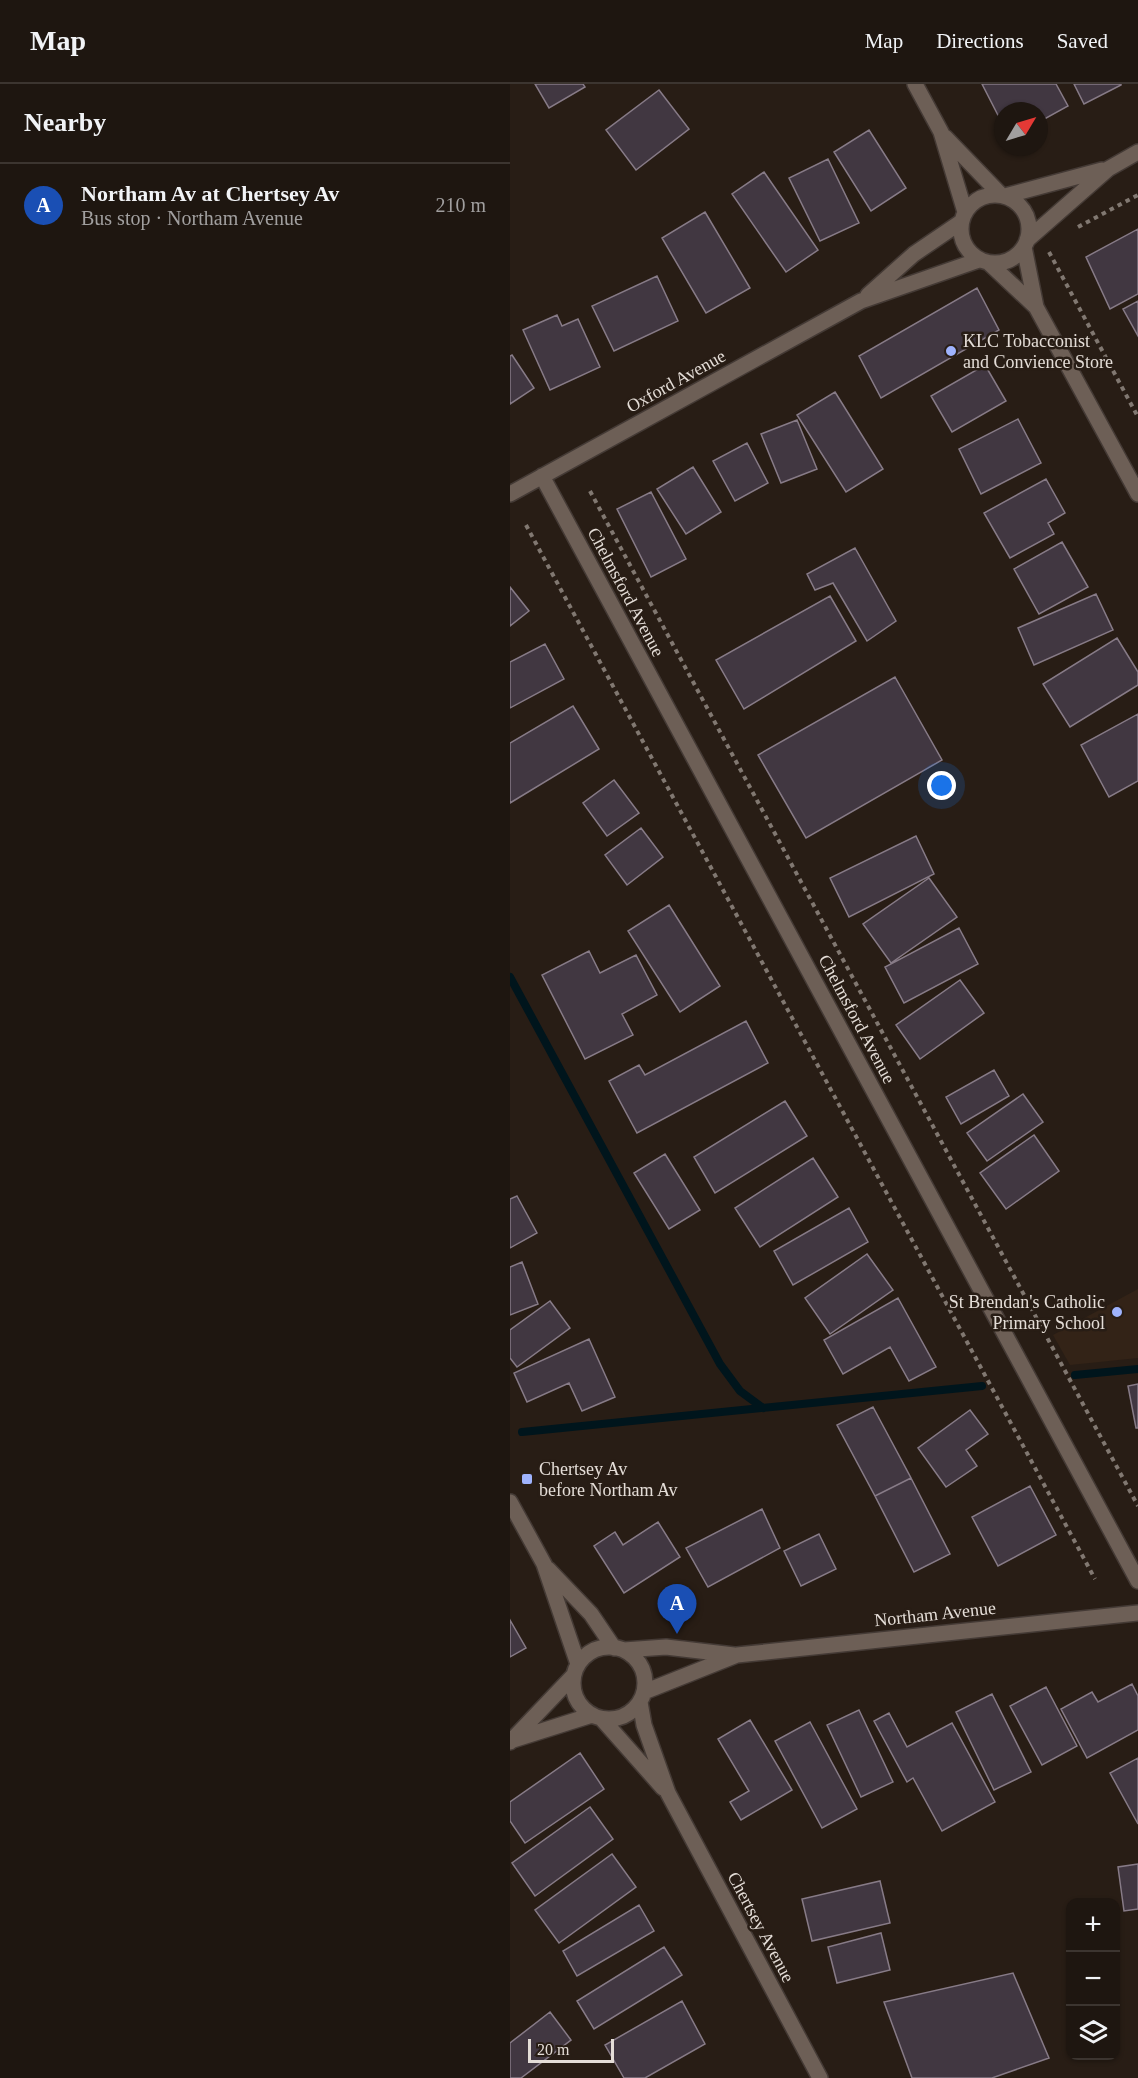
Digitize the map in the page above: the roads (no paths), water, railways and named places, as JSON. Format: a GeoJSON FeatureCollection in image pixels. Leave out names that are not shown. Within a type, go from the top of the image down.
{"type":"FeatureCollection","features":[{"type":"Feature","properties":{"kind":"street"},"geometry":{"type":"LineString","coordinates":[[915,84],[941,132],[963,217],[963,244],[1036,307]]}},
{"type":"Feature","properties":{"kind":"street"},"geometry":{"type":"LineString","coordinates":[[941,132],[1003,196],[1014,201],[1027,218],[1026,244],[1036,307],[1138,494]]}},
{"type":"Feature","properties":{"kind":"street"},"geometry":{"type":"LineString","coordinates":[[984,262],[1009,261],[1108,169],[1138,152]]}},
{"type":"Feature","properties":{"kind":"street"},"geometry":{"type":"LineString","coordinates":[[963,217],[980,198],[1003,196],[1108,169]]}},
{"type":"Feature","properties":{"kind":"street","name":"Oxford Avenue"},"geometry":{"type":"LineString","coordinates":[[861,302],[914,254],[963,217]]}},
{"type":"Feature","properties":{"kind":"street","name":"Oxford Avenue"},"geometry":{"type":"LineString","coordinates":[[510,494],[861,302],[984,262]]}},
{"type":"Feature","properties":{"kind":"street","name":"Chelmsford Avenue"},"geometry":{"type":"LineString","coordinates":[[542,476],[1138,1581]]}},
{"type":"Feature","properties":{"kind":"street"},"geometry":{"type":"LineString","coordinates":[[510,1502],[544,1564],[576,1670],[576,1700],[597,1717]]}},
{"type":"Feature","properties":{"kind":"street"},"geometry":{"type":"LineString","coordinates":[[510,1742],[597,1717],[623,1717],[642,1697],[643,1670],[637,1660],[619,1649],[591,1614],[544,1564]]}},
{"type":"Feature","properties":{"kind":"street","name":"Northam Avenue"},"geometry":{"type":"LineString","coordinates":[[619,1649],[666,1647],[736,1655],[1138,1613]]}},
{"type":"Feature","properties":{"kind":"street"},"geometry":{"type":"LineString","coordinates":[[510,1742],[576,1670],[586,1655],[597,1649],[619,1649]]}},
{"type":"Feature","properties":{"kind":"street","name":"Northam Avenue"},"geometry":{"type":"LineString","coordinates":[[642,1697],[736,1655]]}},
{"type":"Feature","properties":{"kind":"street","name":"Chertsey Avenue"},"geometry":{"type":"LineString","coordinates":[[642,1697],[644,1725],[668,1793],[820,2078]]}},
{"type":"Feature","properties":{"kind":"street","name":"Chertsey Avenue"},"geometry":{"type":"LineString","coordinates":[[597,1717],[668,1793]]}},
{"type":"Feature","properties":{"kind":"waterway"},"geometry":{"type":"LineString","coordinates":[[510,977],[720,1364],[740,1391],[763,1408]]}},
{"type":"Feature","properties":{"kind":"waterway"},"geometry":{"type":"LineString","coordinates":[[1075,1375],[1138,1369]]}},
{"type":"Feature","properties":{"kind":"waterway"},"geometry":{"type":"LineString","coordinates":[[522,1432],[982,1386]]}},
{"type":"Feature","properties":{"kind":"place","name":"KLC Tobacconist and Convience Store"},"geometry":{"type":"Point","coordinates":[951,351]}},
{"type":"Feature","properties":{"kind":"place","name":"St Brendan's Catholic Primary School"},"geometry":{"type":"Point","coordinates":[1117,1312]}},
{"type":"Feature","properties":{"kind":"place","name":"Chertsey Av before Northam Av"},"geometry":{"type":"Point","coordinates":[527,1479]}},
{"type":"Feature","properties":{"kind":"place","name":"Northam Av at Chertsey Av"},"geometry":{"type":"Point","coordinates":[677,1634]}}]}
